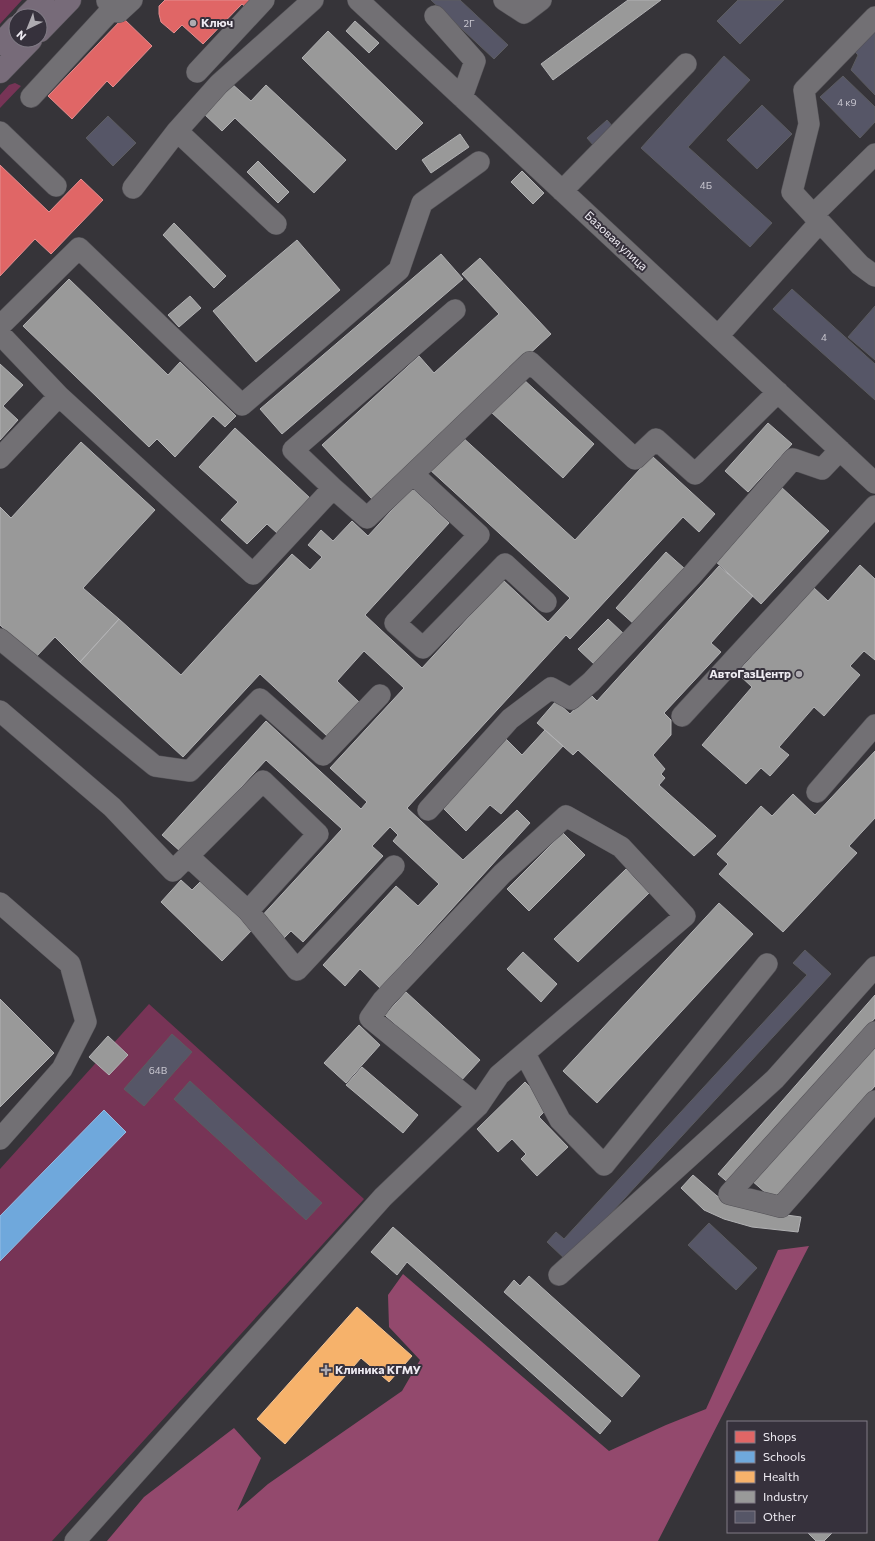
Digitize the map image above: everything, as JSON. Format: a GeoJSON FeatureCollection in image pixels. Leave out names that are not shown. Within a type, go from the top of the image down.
{"type":"FeatureCollection","features":[{"type":"Feature","properties":{"kind":"highway"},"geometry":{"type":"LineString","coordinates":[[35,8],[43,0]]}},
{"type":"Feature","properties":{"kind":"highway"},"geometry":{"type":"LineString","coordinates":[[48,23],[70,0]]}},
{"type":"Feature","properties":{"kind":"highway"},"geometry":{"type":"LineString","coordinates":[[0,44],[8,36]]}},
{"type":"Feature","properties":{"kind":"highway"},"geometry":{"type":"LineString","coordinates":[[0,72],[23,48]]}},
{"type":"Feature","properties":{"kind":"street"},"geometry":{"type":"LineString","coordinates":[[197,72],[264,0]]}},
{"type":"Feature","properties":{"kind":"street"},"geometry":{"type":"LineString","coordinates":[[133,188],[177,132],[219,84],[313,0]]}},
{"type":"Feature","properties":{"kind":"street","name":"Базовая улица"},"geometry":{"type":"LineString","coordinates":[[358,0],[875,483]]}},
{"type":"Feature","properties":{"kind":"street"},"geometry":{"type":"LineString","coordinates":[[504,0],[524,13],[541,0]]}},
{"type":"Feature","properties":{"kind":"street"},"geometry":{"type":"LineString","coordinates":[[31,96],[117,2]]}},
{"type":"Feature","properties":{"kind":"street"},"geometry":{"type":"LineString","coordinates":[[435,16],[475,61],[462,97]]}},
{"type":"Feature","properties":{"kind":"street"},"geometry":{"type":"LineString","coordinates":[[875,17],[804,90],[808,124],[792,192],[860,265],[875,276]]}},
{"type":"Feature","properties":{"kind":"street"},"geometry":{"type":"LineString","coordinates":[[562,191],[686,64]]}},
{"type":"Feature","properties":{"kind":"street"},"geometry":{"type":"LineString","coordinates":[[0,132],[56,186]]}},
{"type":"Feature","properties":{"kind":"street"},"geometry":{"type":"LineString","coordinates":[[177,132],[276,224]]}},
{"type":"Feature","properties":{"kind":"street"},"geometry":{"type":"LineString","coordinates":[[718,336],[816,219],[875,154]]}},
{"type":"Feature","properties":{"kind":"street"},"geometry":{"type":"LineString","coordinates":[[0,326],[79,248],[242,405],[399,270],[422,203],[478,162]]}},
{"type":"Feature","properties":{"kind":"street"},"geometry":{"type":"LineString","coordinates":[[455,310],[293,450],[367,518],[530,362],[635,459],[656,439],[695,474],[778,392]]}},
{"type":"Feature","properties":{"kind":"street"},"geometry":{"type":"LineString","coordinates":[[0,334],[59,396],[253,574],[333,488]]}},
{"type":"Feature","properties":{"kind":"street"},"geometry":{"type":"LineString","coordinates":[[0,458],[59,396]]}},
{"type":"Feature","properties":{"kind":"street"},"geometry":{"type":"LineString","coordinates":[[428,810],[510,719],[551,688],[571,699],[591,682],[691,576],[793,459],[822,469],[840,450]]}},
{"type":"Feature","properties":{"kind":"street"},"geometry":{"type":"LineString","coordinates":[[413,474],[479,535],[395,623],[424,648],[505,564],[546,602]]}},
{"type":"Feature","properties":{"kind":"street"},"geometry":{"type":"LineString","coordinates":[[682,716],[875,506]]}},
{"type":"Feature","properties":{"kind":"street"},"geometry":{"type":"LineString","coordinates":[[0,639],[155,766],[190,771],[260,699],[324,755],[380,695]]}},
{"type":"Feature","properties":{"kind":"street"},"geometry":{"type":"LineString","coordinates":[[0,711],[112,807],[173,871],[263,781],[318,834],[248,911]]}},
{"type":"Feature","properties":{"kind":"street"},"geometry":{"type":"LineString","coordinates":[[817,792],[875,725]]}},
{"type":"Feature","properties":{"kind":"street"},"geometry":{"type":"LineString","coordinates":[[75,1541],[383,1197],[478,1106],[499,1075],[685,916],[621,847],[566,816],[502,874],[383,1000],[370,1018],[478,1106]]}},
{"type":"Feature","properties":{"kind":"street"},"geometry":{"type":"LineString","coordinates":[[188,856],[248,911],[297,970],[394,866]]}},
{"type":"Feature","properties":{"kind":"street"},"geometry":{"type":"LineString","coordinates":[[0,904],[70,964],[86,1022],[62,1069],[0,1139]]}},
{"type":"Feature","properties":{"kind":"street"},"geometry":{"type":"LineString","coordinates":[[525,1054],[560,1120],[604,1165],[767,964]]}},
{"type":"Feature","properties":{"kind":"street"},"geometry":{"type":"LineString","coordinates":[[559,1275],[775,1079],[875,967]]}},
{"type":"Feature","properties":{"kind":"street"},"geometry":{"type":"LineString","coordinates":[[875,1032],[729,1194],[781,1207],[875,1101]]}},
{"type":"Feature","properties":{"kind":"shaded area"},"geometry":{"type":"Polygon","coordinates":[[[0,0],[22,0],[15,8],[8,8],[8,15],[0,24],[0,0]]]}},
{"type":"Feature","properties":{"kind":"shaded area"},"geometry":{"type":"Polygon","coordinates":[[[15,83],[21,86],[0,108],[0,95],[9,85],[15,83]]]}},
{"type":"Feature","properties":{"kind":"shaded area"},"geometry":{"type":"Polygon","coordinates":[[[149,1004],[364,1199],[52,1541],[0,1541],[0,1169],[149,1004]]]}},
{"type":"Feature","properties":{"kind":"shaded area"},"geometry":{"type":"Polygon","coordinates":[[[809,1246],[658,1541],[107,1541],[144,1497],[234,1428],[261,1458],[237,1511],[268,1484],[402,1391],[420,1360],[389,1327],[388,1295],[403,1274],[609,1451],[666,1425],[706,1409],[778,1250],[809,1246]]]}},
{"type":"Feature","properties":{"kind":"building: Shops","name":"Ключ"},"geometry":{"type":"Polygon","coordinates":[[[165,0],[263,0],[252,12],[242,4],[203,44],[182,25],[174,33],[161,22],[159,6],[165,0]]]}},
{"type":"Feature","properties":{"kind":"building: Shops"},"geometry":{"type":"Polygon","coordinates":[[[123,18],[152,46],[113,87],[107,81],[72,119],[48,96],[123,18]]]}},
{"type":"Feature","properties":{"kind":"building: Shops"},"geometry":{"type":"Polygon","coordinates":[[[0,165],[49,212],[81,179],[103,200],[51,254],[35,239],[0,276],[0,165]]]}},
{"type":"Feature","properties":{"kind":"building: Schools"},"geometry":{"type":"Polygon","coordinates":[[[104,1110],[126,1132],[0,1261],[0,1216],[104,1110]]]}},
{"type":"Feature","properties":{"kind":"building: Health","name":"Клиника КГМУ"},"geometry":{"type":"Polygon","coordinates":[[[357,1307],[412,1356],[389,1382],[361,1358],[285,1444],[257,1419],[357,1307]]]}},
{"type":"Feature","properties":{"kind":"building: Industry"},"geometry":{"type":"Polygon","coordinates":[[[628,0],[661,0],[553,80],[541,64],[628,0]]]}},
{"type":"Feature","properties":{"kind":"building: Industry"},"geometry":{"type":"Polygon","coordinates":[[[355,21],[379,43],[369,53],[346,31],[355,21]]]}},
{"type":"Feature","properties":{"kind":"building: Industry"},"geometry":{"type":"Polygon","coordinates":[[[328,31],[423,123],[396,150],[302,58],[328,31]]]}},
{"type":"Feature","properties":{"kind":"building: Industry"},"geometry":{"type":"Polygon","coordinates":[[[231,83],[251,101],[266,85],[346,160],[314,193],[235,118],[222,131],[203,113],[231,83]]]}},
{"type":"Feature","properties":{"kind":"building: Industry"},"geometry":{"type":"Polygon","coordinates":[[[460,134],[469,147],[431,173],[422,160],[460,134]]]}},
{"type":"Feature","properties":{"kind":"building: Industry"},"geometry":{"type":"Polygon","coordinates":[[[258,161],[289,192],[278,203],[247,172],[258,161]]]}},
{"type":"Feature","properties":{"kind":"building: Industry"},"geometry":{"type":"Polygon","coordinates":[[[522,171],[544,193],[533,204],[511,182],[522,171]]]}},
{"type":"Feature","properties":{"kind":"building: Industry"},"geometry":{"type":"Polygon","coordinates":[[[174,223],[226,276],[214,288],[163,235],[174,223]]]}},
{"type":"Feature","properties":{"kind":"building: Industry"},"geometry":{"type":"Polygon","coordinates":[[[297,240],[340,290],[256,362],[213,311],[297,240]]]}},
{"type":"Feature","properties":{"kind":"building: Industry"},"geometry":{"type":"Polygon","coordinates":[[[441,254],[463,279],[282,434],[260,409],[441,254]]]}},
{"type":"Feature","properties":{"kind":"building: Industry"},"geometry":{"type":"Polygon","coordinates":[[[480,258],[551,334],[372,499],[322,445],[419,356],[434,373],[499,314],[462,274],[480,258]]]}},
{"type":"Feature","properties":{"kind":"building: Industry"},"geometry":{"type":"Polygon","coordinates":[[[69,279],[168,375],[180,362],[236,416],[225,427],[213,416],[175,457],[157,439],[149,447],[23,326],[69,279]]]}},
{"type":"Feature","properties":{"kind":"building: Industry"},"geometry":{"type":"Polygon","coordinates":[[[190,296],[201,308],[179,327],[168,315],[190,296]]]}},
{"type":"Feature","properties":{"kind":"building: Industry"},"geometry":{"type":"Polygon","coordinates":[[[0,364],[23,385],[3,406],[18,420],[0,440],[0,364]]]}},
{"type":"Feature","properties":{"kind":"building: Industry"},"geometry":{"type":"Polygon","coordinates":[[[522,378],[594,444],[563,478],[491,412],[522,378]]]}},
{"type":"Feature","properties":{"kind":"building: Industry"},"geometry":{"type":"Polygon","coordinates":[[[768,423],[792,444],[748,492],[725,471],[768,423]]]}},
{"type":"Feature","properties":{"kind":"building: Industry"},"geometry":{"type":"Polygon","coordinates":[[[235,428],[310,498],[277,533],[267,524],[247,544],[221,520],[238,502],[199,467],[235,428]]]}},
{"type":"Feature","properties":{"kind":"building: Industry"},"geometry":{"type":"Polygon","coordinates":[[[460,435],[575,540],[652,456],[715,514],[699,532],[683,517],[570,639],[566,635],[407,808],[463,860],[517,810],[530,823],[380,988],[360,969],[345,986],[323,965],[396,886],[418,906],[439,884],[393,841],[398,835],[390,827],[372,846],[383,856],[303,942],[291,931],[282,940],[259,919],[342,829],[266,760],[181,852],[162,835],[266,721],[361,809],[367,802],[330,768],[404,688],[364,651],[337,681],[359,702],[327,736],[260,674],[183,757],[80,662],[119,619],[181,675],[292,554],[310,570],[322,557],[308,545],[321,530],[333,541],[352,521],[368,536],[412,488],[449,523],[365,615],[422,668],[503,580],[548,622],[570,598],[429,469],[460,435]]]}},
{"type":"Feature","properties":{"kind":"building: Industry"},"geometry":{"type":"Polygon","coordinates":[[[81,442],[155,510],[83,588],[119,619],[80,662],[55,637],[35,658],[0,625],[0,507],[11,518],[81,442]]]}},
{"type":"Feature","properties":{"kind":"building: Industry"},"geometry":{"type":"Polygon","coordinates":[[[780,486],[829,531],[761,604],[713,559],[780,486]]]}},
{"type":"Feature","properties":{"kind":"building: Industry"},"geometry":{"type":"Polygon","coordinates":[[[666,552],[685,569],[635,625],[616,608],[666,552]]]}},
{"type":"Feature","properties":{"kind":"building: Industry","name":"АвтоГазЦентр"},"geometry":{"type":"Polygon","coordinates":[[[860,565],[875,579],[875,660],[864,651],[850,666],[860,675],[824,716],[814,707],[779,747],[789,755],[770,776],[761,768],[746,784],[702,745],[752,687],[737,673],[813,587],[828,601],[860,565]]]}},
{"type":"Feature","properties":{"kind":"building: Industry"},"geometry":{"type":"Polygon","coordinates":[[[719,566],[753,596],[711,643],[721,652],[664,713],[671,720],[671,735],[653,755],[665,769],[661,774],[665,778],[659,785],[716,836],[694,856],[578,750],[573,755],[537,723],[556,701],[570,714],[589,693],[597,701],[719,566]]]}},
{"type":"Feature","properties":{"kind":"building: Industry"},"geometry":{"type":"Polygon","coordinates":[[[608,619],[625,635],[595,665],[578,649],[608,619]]]}},
{"type":"Feature","properties":{"kind":"building: Industry"},"geometry":{"type":"Polygon","coordinates":[[[545,730],[563,746],[501,814],[490,805],[466,831],[438,803],[503,736],[522,755],[545,730]]]}},
{"type":"Feature","properties":{"kind":"building: Industry"},"geometry":{"type":"Polygon","coordinates":[[[875,751],[875,818],[849,846],[857,853],[783,932],[719,874],[728,864],[717,854],[761,806],[772,816],[793,794],[815,815],[875,751]]]}},
{"type":"Feature","properties":{"kind":"building: Industry"},"geometry":{"type":"Polygon","coordinates":[[[563,833],[585,855],[529,911],[507,889],[563,833]]]}},
{"type":"Feature","properties":{"kind":"building: Industry"},"geometry":{"type":"Polygon","coordinates":[[[626,869],[649,893],[578,962],[554,939],[626,869]]]}},
{"type":"Feature","properties":{"kind":"building: Industry"},"geometry":{"type":"Polygon","coordinates":[[[181,880],[192,890],[201,881],[252,930],[222,961],[161,902],[181,880]]]}},
{"type":"Feature","properties":{"kind":"building: Industry"},"geometry":{"type":"Polygon","coordinates":[[[719,903],[753,934],[597,1103],[563,1071],[719,903]]]}},
{"type":"Feature","properties":{"kind":"building: Industry"},"geometry":{"type":"Polygon","coordinates":[[[523,952],[557,984],[541,1002],[507,969],[523,952]]]}},
{"type":"Feature","properties":{"kind":"building: Industry"},"geometry":{"type":"Polygon","coordinates":[[[406,992],[480,1060],[459,1083],[385,1015],[406,992]]]}},
{"type":"Feature","properties":{"kind":"building: Industry"},"geometry":{"type":"Polygon","coordinates":[[[875,995],[875,1018],[730,1184],[718,1174],[875,995]]]}},
{"type":"Feature","properties":{"kind":"building: Industry"},"geometry":{"type":"Polygon","coordinates":[[[0,999],[54,1053],[0,1107],[0,999]]]}},
{"type":"Feature","properties":{"kind":"building: Industry"},"geometry":{"type":"Polygon","coordinates":[[[359,1025],[380,1045],[346,1083],[324,1063],[359,1025]]]}},
{"type":"Feature","properties":{"kind":"building: Industry"},"geometry":{"type":"Polygon","coordinates":[[[108,1036],[128,1055],[109,1075],[89,1057],[108,1036]]]}},
{"type":"Feature","properties":{"kind":"building: Industry"},"geometry":{"type":"Polygon","coordinates":[[[875,1040],[875,1086],[774,1200],[751,1180],[875,1040]]]}},
{"type":"Feature","properties":{"kind":"building: Industry"},"geometry":{"type":"Polygon","coordinates":[[[362,1067],[418,1115],[403,1133],[346,1085],[362,1067]]]}},
{"type":"Feature","properties":{"kind":"building: Industry"},"geometry":{"type":"Polygon","coordinates":[[[525,1082],[549,1107],[539,1117],[568,1147],[537,1176],[521,1159],[526,1154],[512,1139],[498,1152],[477,1129],[525,1082]]]}},
{"type":"Feature","properties":{"kind":"building: Industry"},"geometry":{"type":"Polygon","coordinates":[[[693,1175],[717,1196],[757,1211],[801,1217],[798,1232],[752,1227],[724,1219],[704,1210],[681,1188],[693,1175]]]}},
{"type":"Feature","properties":{"kind":"building: Industry"},"geometry":{"type":"Polygon","coordinates":[[[393,1227],[611,1421],[600,1434],[407,1262],[397,1275],[371,1252],[393,1227]]]}},
{"type":"Feature","properties":{"kind":"building: Industry"},"geometry":{"type":"Polygon","coordinates":[[[529,1276],[640,1376],[622,1397],[504,1292],[514,1280],[520,1286],[529,1276]]]}},
{"type":"Feature","properties":{"kind":"building: Industry"},"geometry":{"type":"Polygon","coordinates":[[[808,1533],[832,1533],[824,1541],[816,1541],[808,1533]]]}},
{"type":"Feature","properties":{"kind":"building: Other"},"geometry":{"type":"Polygon","coordinates":[[[431,0],[460,0],[508,45],[494,59],[431,0]]]}},
{"type":"Feature","properties":{"kind":"building: Other"},"geometry":{"type":"Polygon","coordinates":[[[738,0],[784,0],[740,44],[717,21],[738,0]]]}},
{"type":"Feature","properties":{"kind":"building: Other"},"geometry":{"type":"Polygon","coordinates":[[[875,26],[875,95],[851,70],[858,55],[852,49],[875,26]]]}},
{"type":"Feature","properties":{"kind":"building: Other"},"geometry":{"type":"Polygon","coordinates":[[[724,56],[750,80],[688,147],[772,223],[750,247],[641,148],[724,56]]]}},
{"type":"Feature","properties":{"kind":"building: Other"},"geometry":{"type":"Polygon","coordinates":[[[843,76],[875,107],[875,122],[860,138],[820,97],[843,76]]]}},
{"type":"Feature","properties":{"kind":"building: Other"},"geometry":{"type":"Polygon","coordinates":[[[762,105],[792,134],[757,169],[727,140],[762,105]]]}},
{"type":"Feature","properties":{"kind":"building: Other"},"geometry":{"type":"Polygon","coordinates":[[[108,116],[136,143],[113,166],[86,138],[108,116]]]}},
{"type":"Feature","properties":{"kind":"building: Other"},"geometry":{"type":"Polygon","coordinates":[[[607,120],[614,128],[594,146],[587,138],[607,120]]]}},
{"type":"Feature","properties":{"kind":"building: Other"},"geometry":{"type":"Polygon","coordinates":[[[792,289],[875,364],[875,400],[773,309],[792,289]]]}},
{"type":"Feature","properties":{"kind":"building: Other"},"geometry":{"type":"Polygon","coordinates":[[[875,306],[875,360],[848,337],[875,306]]]}},
{"type":"Feature","properties":{"kind":"building: Other"},"geometry":{"type":"Polygon","coordinates":[[[805,950],[831,974],[567,1261],[547,1242],[556,1232],[564,1239],[807,975],[793,963],[805,950]]]}},
{"type":"Feature","properties":{"kind":"building: Other"},"geometry":{"type":"Polygon","coordinates":[[[172,1034],[192,1052],[144,1106],[124,1089],[172,1034]]]}},
{"type":"Feature","properties":{"kind":"building: Other"},"geometry":{"type":"Polygon","coordinates":[[[190,1081],[322,1203],[306,1220],[174,1099],[190,1081]]]}},
{"type":"Feature","properties":{"kind":"building: Other"},"geometry":{"type":"Polygon","coordinates":[[[709,1223],[757,1268],[736,1290],[688,1245],[709,1223]]]}},
{"type":"Feature","properties":{"kind":"place","name":"Ключ"},"geometry":{"type":"Point","coordinates":[193,23]}},
{"type":"Feature","properties":{"kind":"place","name":"АвтоГазЦентр"},"geometry":{"type":"Point","coordinates":[799,674]}},
{"type":"Feature","properties":{"kind":"place","name":"Клиника КГМУ"},"geometry":{"type":"Point","coordinates":[326,1370]}}]}
